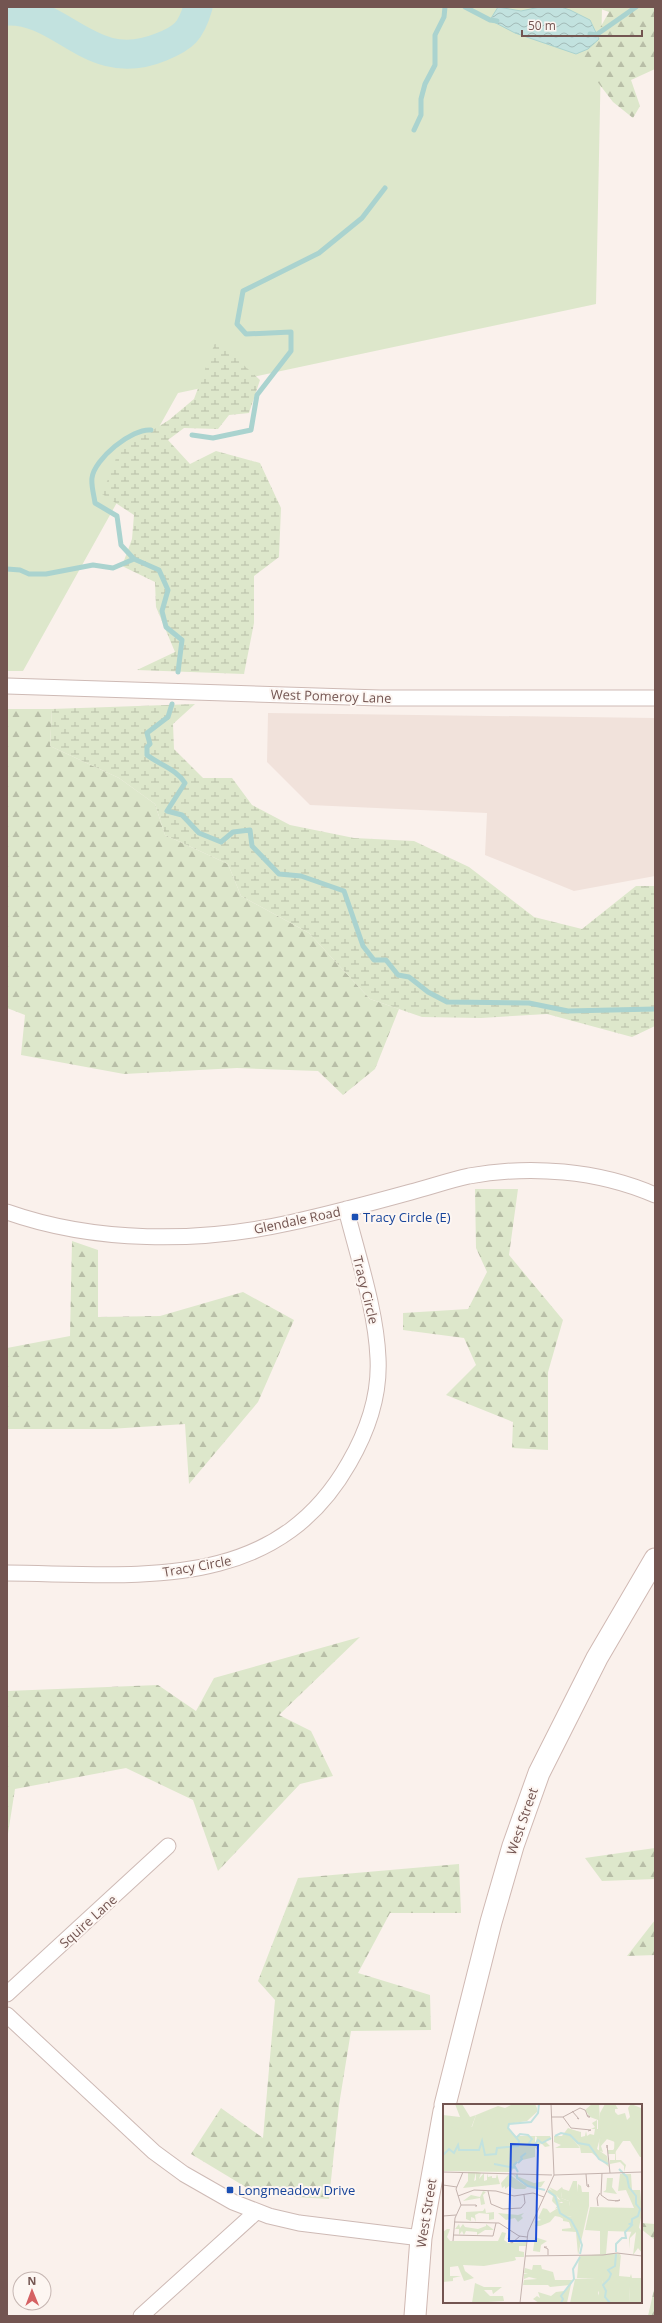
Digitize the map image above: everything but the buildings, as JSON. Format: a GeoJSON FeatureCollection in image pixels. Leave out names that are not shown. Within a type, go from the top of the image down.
{"type":"FeatureCollection","features":[{"type":"Feature","properties":{"kind":"main road","name":"West Street"},"geometry":{"type":"LineString","coordinates":[[445,2104],[493,1914],[513,1846],[539,1773],[597,1658],[655,1559]]}},
{"type":"Feature","properties":{"kind":"main road","name":"West Street"},"geometry":{"type":"LineString","coordinates":[[415,2316],[421,2238],[443,2116]]}},
{"type":"Feature","properties":{"kind":"street","name":"West Pomeroy Lane"},"geometry":{"type":"LineString","coordinates":[[7,686],[380,698],[655,698]]}},
{"type":"Feature","properties":{"kind":"street","name":"Glendale Road"},"geometry":{"type":"LineString","coordinates":[[7,1212],[26,1219],[112,1235],[211,1236],[287,1224],[346,1210],[469,1176],[529,1170],[570,1173],[611,1180],[655,1195]]}},
{"type":"Feature","properties":{"kind":"street","name":"Tracy Circle"},"geometry":{"type":"LineString","coordinates":[[7,1573],[152,1574],[223,1564],[251,1555],[285,1536],[316,1509],[341,1478],[361,1442],[374,1404],[378,1367],[376,1333],[346,1210]]}},
{"type":"Feature","properties":{"kind":"street","name":"Squire Lane"},"geometry":{"type":"LineString","coordinates":[[7,1994],[110,1902],[168,1846]]}},
{"type":"Feature","properties":{"kind":"street"},"geometry":{"type":"LineString","coordinates":[[7,2015],[170,2165],[233,2202],[256,2212],[311,2225],[421,2238]]}},
{"type":"Feature","properties":{"kind":"street"},"geometry":{"type":"LineString","coordinates":[[141,2316],[256,2212]]}},
{"type":"Feature","properties":{"kind":"shaded area"},"geometry":{"type":"Polygon","coordinates":[[[268,713],[655,718],[655,876],[574,891],[485,855],[487,813],[310,805],[267,762],[268,713]]]}},
{"type":"Feature","properties":{"kind":"green space"},"geometry":{"type":"Polygon","coordinates":[[[7,7],[602,7],[596,304],[178,393],[23,671],[7,671],[7,7]]]}},
{"type":"Feature","properties":{"kind":"green space"},"geometry":{"type":"Polygon","coordinates":[[[595,7],[655,7],[655,69],[631,80],[640,106],[633,118],[613,102],[576,54],[588,49],[598,39],[596,35],[609,12],[595,7]]]}},
{"type":"Feature","properties":{"kind":"green space"},"geometry":{"type":"Polygon","coordinates":[[[216,340],[260,380],[249,413],[229,415],[218,429],[184,428],[168,440],[190,464],[216,451],[260,463],[281,508],[279,557],[254,576],[254,623],[244,674],[137,670],[175,652],[156,607],[155,582],[122,566],[132,539],[134,515],[102,494],[119,451],[169,420],[194,399],[216,340]]]}},
{"type":"Feature","properties":{"kind":"green space"},"geometry":{"type":"Polygon","coordinates":[[[195,704],[173,724],[174,749],[203,778],[232,778],[252,805],[290,825],[354,838],[414,841],[469,867],[534,917],[582,929],[636,886],[655,886],[655,1026],[632,1037],[547,1014],[481,1018],[422,1017],[370,999],[309,933],[241,896],[228,864],[165,835],[155,804],[119,778],[50,746],[52,709],[195,704]]]}},
{"type":"Feature","properties":{"kind":"green space"},"geometry":{"type":"Polygon","coordinates":[[[7,709],[52,709],[50,746],[119,778],[155,804],[165,835],[228,864],[241,896],[309,933],[370,999],[399,1009],[375,1069],[343,1095],[318,1071],[237,1068],[124,1074],[21,1055],[25,1015],[7,1008],[7,709]]]}},
{"type":"Feature","properties":{"kind":"green space"},"geometry":{"type":"Polygon","coordinates":[[[475,1189],[518,1189],[509,1255],[563,1320],[548,1372],[548,1450],[512,1448],[513,1422],[446,1395],[476,1365],[464,1338],[403,1330],[403,1313],[468,1309],[487,1272],[476,1248],[475,1189]]]}},
{"type":"Feature","properties":{"kind":"green space"},"geometry":{"type":"Polygon","coordinates":[[[72,1241],[98,1250],[98,1317],[160,1316],[243,1292],[294,1320],[258,1402],[189,1484],[185,1424],[110,1429],[7,1429],[7,1348],[70,1336],[72,1241]]]}},
{"type":"Feature","properties":{"kind":"green space"},"geometry":{"type":"Polygon","coordinates":[[[360,1637],[279,1715],[311,1731],[333,1776],[300,1784],[218,1871],[193,1800],[126,1768],[15,1789],[7,1840],[7,1691],[158,1685],[196,1711],[214,1678],[360,1637]]]}},
{"type":"Feature","properties":{"kind":"green space"},"geometry":{"type":"Polygon","coordinates":[[[655,1848],[655,1879],[602,1881],[585,1858],[655,1848]]]}},
{"type":"Feature","properties":{"kind":"green space"},"geometry":{"type":"Polygon","coordinates":[[[459,1864],[461,1913],[390,1913],[358,1973],[430,1995],[431,2030],[351,2031],[339,2105],[329,2199],[259,2195],[191,2154],[221,2108],[263,2138],[275,2000],[258,1981],[298,1878],[459,1864]]]}},
{"type":"Feature","properties":{"kind":"green space"},"geometry":{"type":"Polygon","coordinates":[[[655,1920],[655,1955],[627,1956],[655,1920]]]}},
{"type":"Feature","properties":{"kind":"green space"},"geometry":{"type":"Polygon","coordinates":[[[642,2223],[655,2224],[655,2240],[642,2230],[642,2223]]]}},
{"type":"Feature","properties":{"kind":"green space"},"geometry":{"type":"Polygon","coordinates":[[[655,2285],[655,2316],[648,2316],[655,2285]]]}},
{"type":"Feature","properties":{"kind":"water"},"geometry":{"type":"Polygon","coordinates":[[[498,7],[521,11],[540,7],[561,7],[590,20],[599,39],[588,49],[576,54],[515,33],[490,20],[498,7]]]}},
{"type":"Feature","properties":{"kind":"waterway"},"geometry":{"type":"LineString","coordinates":[[7,11],[27,13],[45,20],[97,48],[115,53],[137,54],[161,47],[181,37],[189,28],[198,7]]}},
{"type":"Feature","properties":{"kind":"waterway"},"geometry":{"type":"LineString","coordinates":[[414,130],[421,115],[421,99],[425,84],[435,65],[435,35],[444,17],[445,7]]}},
{"type":"Feature","properties":{"kind":"waterway"},"geometry":{"type":"LineString","coordinates":[[465,7],[490,20],[497,21]]}},
{"type":"Feature","properties":{"kind":"waterway"},"geometry":{"type":"LineString","coordinates":[[590,34],[596,35],[636,7]]}},
{"type":"Feature","properties":{"kind":"waterway"},"geometry":{"type":"LineString","coordinates":[[192,435],[213,438],[251,430],[257,395],[291,351],[291,332],[246,334],[237,324],[243,291],[319,253],[362,218],[385,188]]}},
{"type":"Feature","properties":{"kind":"waterway"},"geometry":{"type":"LineString","coordinates":[[151,430],[134,434],[115,446],[99,462],[94,470],[92,487],[95,503],[117,516],[121,545],[134,559],[159,570],[168,590],[162,611],[166,627],[182,640],[178,672]]}},
{"type":"Feature","properties":{"kind":"waterway"},"geometry":{"type":"LineString","coordinates":[[7,569],[20,570],[29,574],[46,574],[93,565],[113,568],[134,559]]}},
{"type":"Feature","properties":{"kind":"waterway"},"geometry":{"type":"LineString","coordinates":[[172,704],[168,717],[147,733],[150,744],[147,747],[147,755],[177,774],[185,783],[167,811],[182,815],[199,833],[221,842],[233,832],[250,830],[252,846],[279,874],[301,876],[344,891],[363,946],[374,960],[386,960],[398,975],[409,977],[428,992],[447,1002],[529,1003],[568,1011],[655,1009]]}},
{"type":"Feature","properties":{"kind":"place","name":"Tracy Circle (E)"},"geometry":{"type":"Point","coordinates":[355,1217]}},
{"type":"Feature","properties":{"kind":"place","name":"Longmeadow Drive"},"geometry":{"type":"Point","coordinates":[230,2190]}}]}
